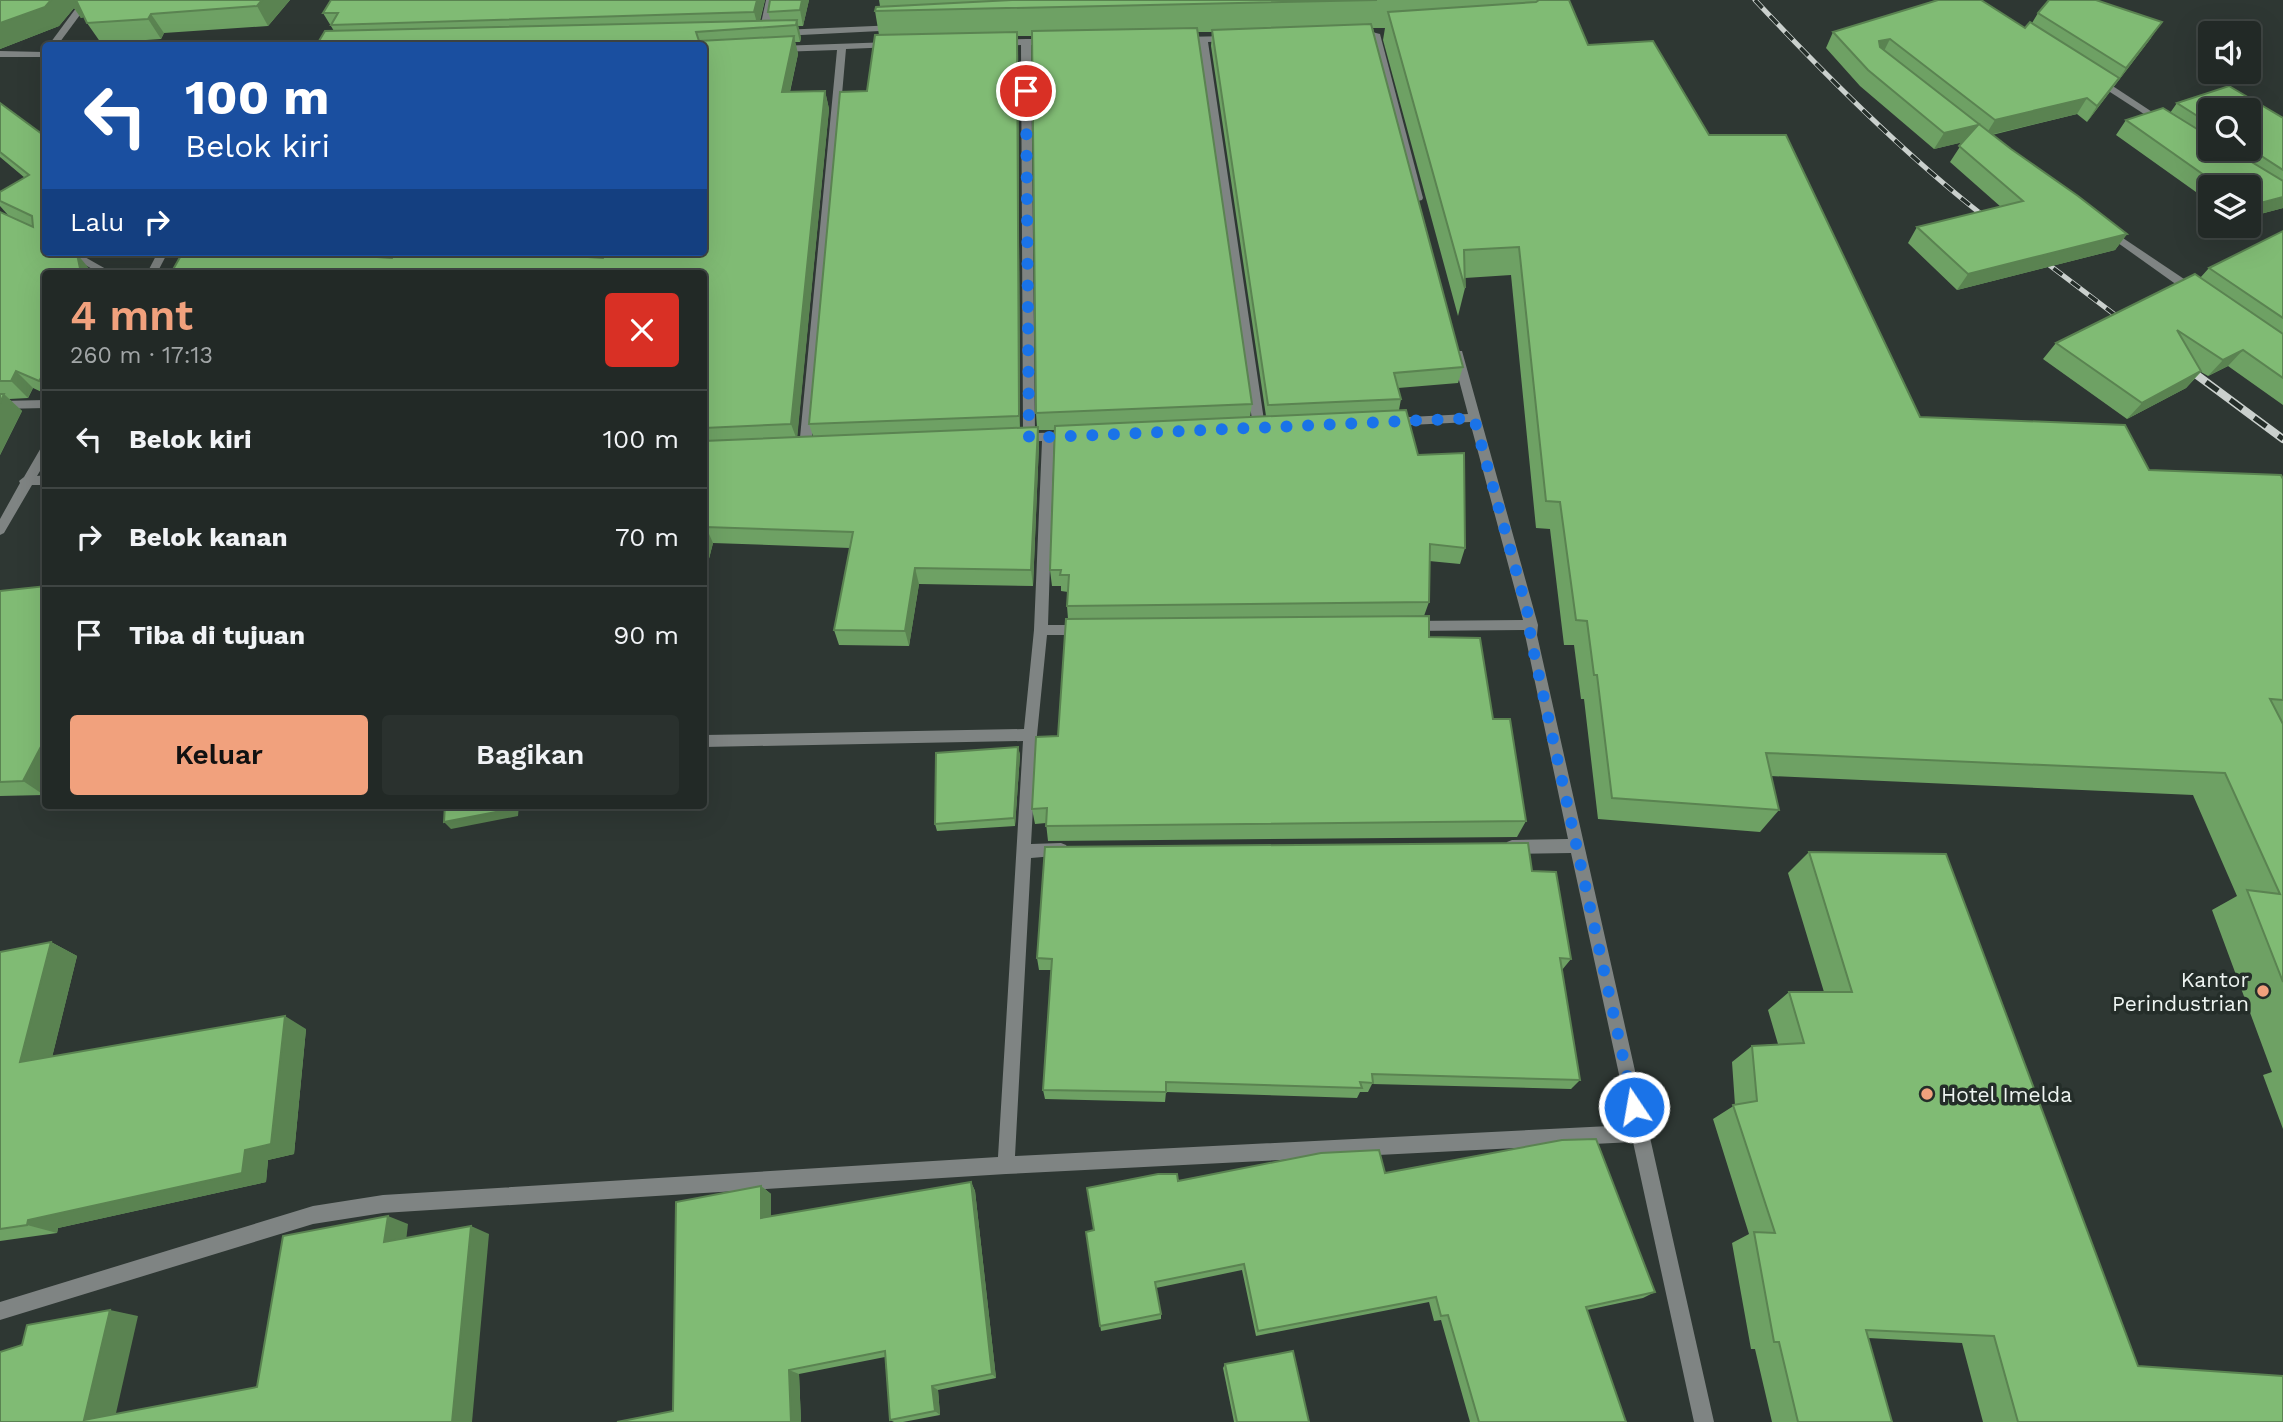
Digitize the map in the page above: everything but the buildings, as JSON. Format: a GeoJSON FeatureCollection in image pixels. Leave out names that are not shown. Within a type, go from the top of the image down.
{"type":"FeatureCollection","features":[{"type":"Feature","properties":{"kind":"street"},"geometry":{"type":"LineString","coordinates":[[55,42],[87,0]]}},
{"type":"Feature","properties":{"kind":"street"},"geometry":{"type":"LineString","coordinates":[[764,33],[770,0]]}},
{"type":"Feature","properties":{"kind":"street"},"geometry":{"type":"LineString","coordinates":[[750,34],[905,27]]}},
{"type":"Feature","properties":{"kind":"street"},"geometry":{"type":"LineString","coordinates":[[1375,34],[1423,219]]}},
{"type":"Feature","properties":{"kind":"street"},"geometry":{"type":"LineString","coordinates":[[1176,40],[1243,39]]}},
{"type":"Feature","properties":{"kind":"street"},"geometry":{"type":"LineString","coordinates":[[1203,40],[1252,427],[1272,426]]}},
{"type":"Feature","properties":{"kind":"street"},"geometry":{"type":"LineString","coordinates":[[1026,42],[1029,438]]}},
{"type":"Feature","properties":{"kind":"street"},"geometry":{"type":"LineString","coordinates":[[987,43],[1067,42]]}},
{"type":"Feature","properties":{"kind":"street"},"geometry":{"type":"LineString","coordinates":[[773,50],[908,45]]}},
{"type":"Feature","properties":{"kind":"street"},"geometry":{"type":"LineString","coordinates":[[805,448],[842,46]]}},
{"type":"Feature","properties":{"kind":"street"},"geometry":{"type":"LineString","coordinates":[[0,54],[42,54]]}},
{"type":"Feature","properties":{"kind":"street"},"geometry":{"type":"LineString","coordinates":[[2084,72],[2178,132]]}},
{"type":"Feature","properties":{"kind":"street"},"geometry":{"type":"LineString","coordinates":[[2097,223],[2208,301]]}},
{"type":"Feature","properties":{"kind":"street"},"geometry":{"type":"LineString","coordinates":[[76,256],[102,270]]}},
{"type":"Feature","properties":{"kind":"street"},"geometry":{"type":"LineString","coordinates":[[1454,339],[1531,625],[1530,635],[1704,1422]]}},
{"type":"Feature","properties":{"kind":"street"},"geometry":{"type":"LineString","coordinates":[[0,405],[42,404]]}},
{"type":"Feature","properties":{"kind":"street"},"geometry":{"type":"LineString","coordinates":[[1380,422],[1474,418]]}},
{"type":"Feature","properties":{"kind":"street"},"geometry":{"type":"LineString","coordinates":[[1003,439],[1087,435]]}},
{"type":"Feature","properties":{"kind":"street"},"geometry":{"type":"LineString","coordinates":[[1006,1165],[1030,735],[1041,630],[1048,437]]}},
{"type":"Feature","properties":{"kind":"street"},"geometry":{"type":"LineString","coordinates":[[0,530],[25,481],[42,455]]}},
{"type":"Feature","properties":{"kind":"street"},"geometry":{"type":"LineString","coordinates":[[25,481],[42,480]]}},
{"type":"Feature","properties":{"kind":"street"},"geometry":{"type":"LineString","coordinates":[[1395,626],[1531,625]]}},
{"type":"Feature","properties":{"kind":"street"},"geometry":{"type":"LineString","coordinates":[[1041,630],[1096,630]]}},
{"type":"Feature","properties":{"kind":"street"},"geometry":{"type":"LineString","coordinates":[[707,741],[1030,735]]}},
{"type":"Feature","properties":{"kind":"street"},"geometry":{"type":"LineString","coordinates":[[1494,847],[1577,846]]}},
{"type":"Feature","properties":{"kind":"street"},"geometry":{"type":"LineString","coordinates":[[1024,851],[1079,850]]}},
{"type":"Feature","properties":{"kind":"street"},"geometry":{"type":"LineString","coordinates":[[0,1311],[313,1215],[383,1204],[1006,1165],[1640,1133]]}},
{"type":"Feature","properties":{"kind":"railway"},"geometry":{"type":"LineString","coordinates":[[1755,0],[1870,117],[1994,224]]}},
{"type":"Feature","properties":{"kind":"railway"},"geometry":{"type":"LineString","coordinates":[[2036,255],[2131,327]]}},
{"type":"Feature","properties":{"kind":"railway"},"geometry":{"type":"LineString","coordinates":[[2182,364],[2283,439]]}},
{"type":"Feature","properties":{"kind":"place","name":"Kantor Perindustrian"},"geometry":{"type":"Point","coordinates":[2263,991]}},
{"type":"Feature","properties":{"kind":"place","name":"Hotel Imelda"},"geometry":{"type":"Point","coordinates":[1927,1094]}},
{"type":"Feature","properties":{"kind":"route"},"geometry":{"type":"LineString","coordinates":[[1026,91],[1029,438],[1474,418],[1531,625],[1530,635],[1634,1107]]}}]}
